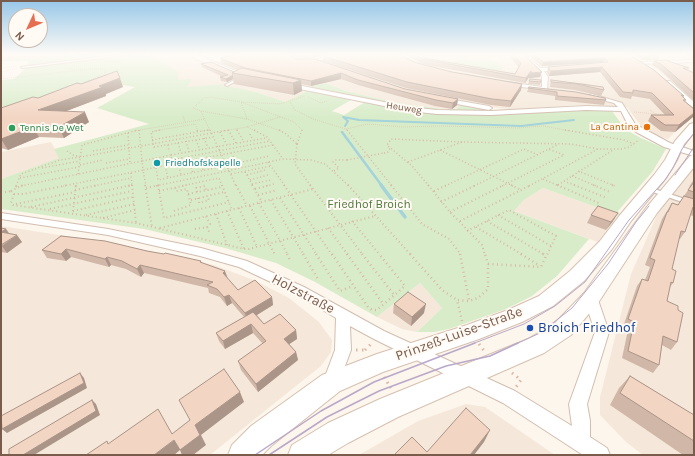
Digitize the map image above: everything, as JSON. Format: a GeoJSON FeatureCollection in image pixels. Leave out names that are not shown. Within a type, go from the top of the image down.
{"type":"FeatureCollection","features":[{"type":"Feature","properties":{"kind":"main road"},"geometry":{"type":"LineString","coordinates":[[658,75],[693,106]]}},
{"type":"Feature","properties":{"kind":"main road","name":"Prinzeß-Luise-Straße"},"geometry":{"type":"LineString","coordinates":[[302,455],[344,430],[389,408],[466,374],[536,346],[563,329],[591,298],[651,211],[657,192],[676,148],[694,126]]}},
{"type":"Feature","properties":{"kind":"main road","name":"Prinzeß-Luise-Straße"},"geometry":{"type":"LineString","coordinates":[[242,455],[261,436],[331,383],[377,364],[471,333],[515,316],[546,301],[577,276],[606,245],[625,218],[694,159]]}},
{"type":"Feature","properties":{"kind":"street"},"geometry":{"type":"LineString","coordinates":[[544,75],[545,89]]}},
{"type":"Feature","properties":{"kind":"street"},"geometry":{"type":"LineString","coordinates":[[244,76],[254,78]]}},
{"type":"Feature","properties":{"kind":"street"},"geometry":{"type":"LineString","coordinates":[[498,83],[553,90]]}},
{"type":"Feature","properties":{"kind":"street","name":"Heuweg"},"geometry":{"type":"LineString","coordinates":[[280,84],[409,109],[437,112],[467,114],[586,108],[622,110]]}},
{"type":"Feature","properties":{"kind":"street"},"geometry":{"type":"LineString","coordinates":[[586,95],[620,104],[622,110],[632,125],[651,137],[694,154]]}},
{"type":"Feature","properties":{"kind":"street"},"geometry":{"type":"LineString","coordinates":[[436,98],[505,112]]}},
{"type":"Feature","properties":{"kind":"street","name":"Holzstraße"},"geometry":{"type":"LineString","coordinates":[[1,216],[108,232],[201,252],[250,268],[299,290],[379,335],[413,352],[466,374],[509,397],[600,455]]}},
{"type":"Feature","properties":{"kind":"street"},"geometry":{"type":"LineString","coordinates":[[580,442],[581,421],[578,404],[602,332],[591,298]]}},
{"type":"Feature","properties":{"kind":"street"},"geometry":{"type":"LineString","coordinates":[[331,383],[343,350],[343,315]]}},
{"type":"Feature","properties":{"kind":"lane"},"geometry":{"type":"LineString","coordinates":[[226,85],[244,76]]}},
{"type":"Feature","properties":{"kind":"lane"},"geometry":{"type":"LineString","coordinates":[[657,192],[694,204]]}},
{"type":"Feature","properties":{"kind":"path"},"geometry":{"type":"LineString","coordinates":[[1,79],[34,75]]}},
{"type":"Feature","properties":{"kind":"path"},"geometry":{"type":"LineString","coordinates":[[82,85],[101,75]]}},
{"type":"Feature","properties":{"kind":"path"},"geometry":{"type":"LineString","coordinates":[[297,144],[286,134],[247,119],[201,111],[193,108],[204,98],[211,97],[241,102],[280,104],[305,96],[312,90]]}},
{"type":"Feature","properties":{"kind":"path"},"geometry":{"type":"LineString","coordinates":[[241,102],[282,116],[294,122],[303,131],[297,144],[294,159],[295,164],[339,225],[396,296]]}},
{"type":"Feature","properties":{"kind":"path"},"geometry":{"type":"LineString","coordinates":[[241,102],[247,119]]}},
{"type":"Feature","properties":{"kind":"path"},"geometry":{"type":"LineString","coordinates":[[290,102],[295,110],[313,119],[346,129],[422,224],[449,239],[459,252],[470,301]]}},
{"type":"Feature","properties":{"kind":"path"},"geometry":{"type":"LineString","coordinates":[[622,110],[671,116]]}},
{"type":"Feature","properties":{"kind":"path"},"geometry":{"type":"LineString","coordinates":[[650,110],[656,114]]}},
{"type":"Feature","properties":{"kind":"path"},"geometry":{"type":"LineString","coordinates":[[201,111],[226,166],[275,254]]}},
{"type":"Feature","properties":{"kind":"path"},"geometry":{"type":"LineString","coordinates":[[183,116],[186,122]]}},
{"type":"Feature","properties":{"kind":"path"},"geometry":{"type":"LineString","coordinates":[[16,187],[21,174],[60,160],[247,127],[282,116]]}},
{"type":"Feature","properties":{"kind":"path"},"geometry":{"type":"LineString","coordinates":[[174,119],[176,124]]}},
{"type":"Feature","properties":{"kind":"path"},"geometry":{"type":"LineString","coordinates":[[78,174],[82,145],[158,125],[176,124],[204,119]]}},
{"type":"Feature","properties":{"kind":"path"},"geometry":{"type":"LineString","coordinates":[[198,132],[195,124],[151,132],[154,147],[213,137]]}},
{"type":"Feature","properties":{"kind":"path"},"geometry":{"type":"LineString","coordinates":[[346,129],[368,124],[403,127],[441,126],[518,128],[543,126],[578,134],[624,140],[634,144]]}},
{"type":"Feature","properties":{"kind":"path"},"geometry":{"type":"LineString","coordinates":[[247,127],[268,137],[283,159]]}},
{"type":"Feature","properties":{"kind":"path"},"geometry":{"type":"LineString","coordinates":[[236,129],[244,142]]}},
{"type":"Feature","properties":{"kind":"path"},"geometry":{"type":"LineString","coordinates":[[139,130],[143,170],[152,227]]}},
{"type":"Feature","properties":{"kind":"path"},"geometry":{"type":"LineString","coordinates":[[152,140],[210,130]]}},
{"type":"Feature","properties":{"kind":"path"},"geometry":{"type":"LineString","coordinates":[[228,130],[236,143]]}},
{"type":"Feature","properties":{"kind":"path"},"geometry":{"type":"LineString","coordinates":[[128,132],[130,164]]}},
{"type":"Feature","properties":{"kind":"path"},"geometry":{"type":"LineString","coordinates":[[220,132],[227,145]]}},
{"type":"Feature","properties":{"kind":"path"},"geometry":{"type":"LineString","coordinates":[[250,134],[253,140]]}},
{"type":"Feature","properties":{"kind":"path"},"geometry":{"type":"LineString","coordinates":[[1,193],[11,191],[16,187],[26,184],[268,137]]}},
{"type":"Feature","properties":{"kind":"path"},"geometry":{"type":"LineString","coordinates":[[146,188],[283,159],[310,160],[325,164],[346,183],[442,290],[457,300],[470,301],[478,298],[488,289],[488,264],[482,245],[441,202],[434,191],[408,162],[387,145],[391,139],[571,144],[598,149],[621,149],[634,144],[641,138],[651,137]]}},
{"type":"Feature","properties":{"kind":"path"},"geometry":{"type":"LineString","coordinates":[[204,138],[209,148]]}},
{"type":"Feature","properties":{"kind":"path"},"geometry":{"type":"LineString","coordinates":[[196,140],[200,150]]}},
{"type":"Feature","properties":{"kind":"path"},"geometry":{"type":"LineString","coordinates":[[171,160],[270,141]]}},
{"type":"Feature","properties":{"kind":"path"},"geometry":{"type":"LineString","coordinates":[[186,142],[189,152]]}},
{"type":"Feature","properties":{"kind":"path"},"geometry":{"type":"LineString","coordinates":[[408,162],[462,142]]}},
{"type":"Feature","properties":{"kind":"path"},"geometry":{"type":"LineString","coordinates":[[178,143],[181,154]]}},
{"type":"Feature","properties":{"kind":"path"},"geometry":{"type":"LineString","coordinates":[[93,151],[128,144]]}},
{"type":"Feature","properties":{"kind":"path"},"geometry":{"type":"LineString","coordinates":[[441,202],[558,144]]}},
{"type":"Feature","properties":{"kind":"path"},"geometry":{"type":"LineString","coordinates":[[168,145],[169,152]]}},
{"type":"Feature","properties":{"kind":"path"},"geometry":{"type":"LineString","coordinates":[[11,191],[14,194],[23,194],[273,145]]}},
{"type":"Feature","properties":{"kind":"path"},"geometry":{"type":"LineString","coordinates":[[334,172],[339,168],[333,162],[335,160],[347,160],[384,153],[388,152],[390,148]]}},
{"type":"Feature","properties":{"kind":"path"},"geometry":{"type":"LineString","coordinates":[[434,191],[524,149],[538,154]]}},
{"type":"Feature","properties":{"kind":"path"},"geometry":{"type":"LineString","coordinates":[[450,212],[564,155],[548,149]]}},
{"type":"Feature","properties":{"kind":"path"},"geometry":{"type":"LineString","coordinates":[[460,221],[522,191],[598,149]]}},
{"type":"Feature","properties":{"kind":"path"},"geometry":{"type":"LineString","coordinates":[[558,185],[614,149]]}},
{"type":"Feature","properties":{"kind":"path"},"geometry":{"type":"LineString","coordinates":[[440,150],[522,191]]}},
{"type":"Feature","properties":{"kind":"path"},"geometry":{"type":"LineString","coordinates":[[67,151],[73,155],[81,157]]}},
{"type":"Feature","properties":{"kind":"path"},"geometry":{"type":"LineString","coordinates":[[231,153],[238,163]]}},
{"type":"Feature","properties":{"kind":"path"},"geometry":{"type":"LineString","coordinates":[[171,155],[172,164]]}},
{"type":"Feature","properties":{"kind":"path"},"geometry":{"type":"LineString","coordinates":[[156,168],[158,180],[269,156]]}},
{"type":"Feature","properties":{"kind":"path"},"geometry":{"type":"LineString","coordinates":[[208,157],[213,168]]}},
{"type":"Feature","properties":{"kind":"path"},"geometry":{"type":"LineString","coordinates":[[106,163],[129,159]]}},
{"type":"Feature","properties":{"kind":"path"},"geometry":{"type":"LineString","coordinates":[[199,159],[203,170]]}},
{"type":"Feature","properties":{"kind":"path"},"geometry":{"type":"LineString","coordinates":[[20,178],[103,160]]}},
{"type":"Feature","properties":{"kind":"path"},"geometry":{"type":"LineString","coordinates":[[35,169],[80,161]]}},
{"type":"Feature","properties":{"kind":"path"},"geometry":{"type":"LineString","coordinates":[[189,161],[193,173]]}},
{"type":"Feature","properties":{"kind":"path"},"geometry":{"type":"LineString","coordinates":[[268,162],[368,307],[372,310],[377,310],[396,296],[405,286],[352,221]]}},
{"type":"Feature","properties":{"kind":"path"},"geometry":{"type":"LineString","coordinates":[[178,163],[181,175]]}},
{"type":"Feature","properties":{"kind":"path"},"geometry":{"type":"LineString","coordinates":[[165,166],[168,178]]}},
{"type":"Feature","properties":{"kind":"path"},"geometry":{"type":"LineString","coordinates":[[231,174],[271,166]]}},
{"type":"Feature","properties":{"kind":"path"},"geometry":{"type":"LineString","coordinates":[[247,175],[265,170]]}},
{"type":"Feature","properties":{"kind":"path"},"geometry":{"type":"LineString","coordinates":[[245,171],[258,194],[261,203],[290,260]]}},
{"type":"Feature","properties":{"kind":"path"},"geometry":{"type":"LineString","coordinates":[[578,171],[615,186]]}},
{"type":"Feature","properties":{"kind":"path"},"geometry":{"type":"LineString","coordinates":[[131,172],[136,223]]}},
{"type":"Feature","properties":{"kind":"path"},"geometry":{"type":"LineString","coordinates":[[250,180],[268,175]]}},
{"type":"Feature","properties":{"kind":"path"},"geometry":{"type":"LineString","coordinates":[[571,176],[610,192]]}},
{"type":"Feature","properties":{"kind":"path"},"geometry":{"type":"LineString","coordinates":[[13,205],[131,178]]}},
{"type":"Feature","properties":{"kind":"path"},"geometry":{"type":"LineString","coordinates":[[159,191],[218,178],[232,210]]}},
{"type":"Feature","properties":{"kind":"path"},"geometry":{"type":"LineString","coordinates":[[252,184],[271,180]]}},
{"type":"Feature","properties":{"kind":"path"},"geometry":{"type":"LineString","coordinates":[[543,180],[601,204]]}},
{"type":"Feature","properties":{"kind":"path"},"geometry":{"type":"LineString","coordinates":[[564,181],[607,198]]}},
{"type":"Feature","properties":{"kind":"path"},"geometry":{"type":"LineString","coordinates":[[73,212],[76,183]]}},
{"type":"Feature","properties":{"kind":"path"},"geometry":{"type":"LineString","coordinates":[[211,184],[213,189]]}},
{"type":"Feature","properties":{"kind":"path"},"geometry":{"type":"LineString","coordinates":[[255,189],[274,184]]}},
{"type":"Feature","properties":{"kind":"path"},"geometry":{"type":"LineString","coordinates":[[30,207],[132,185]]}},
{"type":"Feature","properties":{"kind":"path"},"geometry":{"type":"LineString","coordinates":[[158,185],[164,218],[229,202]]}},
{"type":"Feature","properties":{"kind":"path"},"geometry":{"type":"LineString","coordinates":[[197,192],[196,188],[205,186],[206,190]]}},
{"type":"Feature","properties":{"kind":"path"},"geometry":{"type":"LineString","coordinates":[[188,194],[222,186]]}},
{"type":"Feature","properties":{"kind":"path"},"geometry":{"type":"LineString","coordinates":[[174,211],[192,205],[187,189],[176,192],[175,187]]}},
{"type":"Feature","properties":{"kind":"path"},"geometry":{"type":"LineString","coordinates":[[159,228],[313,189]]}},
{"type":"Feature","properties":{"kind":"path"},"geometry":{"type":"LineString","coordinates":[[258,194],[277,190]]}},
{"type":"Feature","properties":{"kind":"path"},"geometry":{"type":"LineString","coordinates":[[48,210],[132,191]]}},
{"type":"Feature","properties":{"kind":"path"},"geometry":{"type":"LineString","coordinates":[[190,200],[224,192]]}},
{"type":"Feature","properties":{"kind":"path"},"geometry":{"type":"LineString","coordinates":[[13,205],[11,203],[14,194]]}},
{"type":"Feature","properties":{"kind":"path"},"geometry":{"type":"LineString","coordinates":[[215,194],[216,199]]}},
{"type":"Feature","properties":{"kind":"path"},"geometry":{"type":"LineString","coordinates":[[198,198],[199,203],[209,200],[207,196]]}},
{"type":"Feature","properties":{"kind":"path"},"geometry":{"type":"LineString","coordinates":[[73,212],[133,197]]}},
{"type":"Feature","properties":{"kind":"path"},"geometry":{"type":"LineString","coordinates":[[280,198],[340,291],[353,286]]}},
{"type":"Feature","properties":{"kind":"path"},"geometry":{"type":"LineString","coordinates":[[271,200],[318,279]]}},
{"type":"Feature","properties":{"kind":"path"},"geometry":{"type":"LineString","coordinates":[[84,215],[134,204]]}},
{"type":"Feature","properties":{"kind":"path"},"geometry":{"type":"LineString","coordinates":[[13,205],[73,212],[136,223],[244,249],[269,244],[375,216]]}},
{"type":"Feature","properties":{"kind":"path"},"geometry":{"type":"LineString","coordinates":[[239,208],[257,247]]}},
{"type":"Feature","properties":{"kind":"path"},"geometry":{"type":"LineString","coordinates":[[101,218],[134,210]]}},
{"type":"Feature","properties":{"kind":"path"},"geometry":{"type":"LineString","coordinates":[[468,231],[509,210],[556,236],[541,267]]}},
{"type":"Feature","properties":{"kind":"path"},"geometry":{"type":"LineString","coordinates":[[228,211],[244,249]]}},
{"type":"Feature","properties":{"kind":"path"},"geometry":{"type":"LineString","coordinates":[[216,214],[227,245]]}},
{"type":"Feature","properties":{"kind":"path"},"geometry":{"type":"LineString","coordinates":[[498,215],[551,246]]}},
{"type":"Feature","properties":{"kind":"path"},"geometry":{"type":"LineString","coordinates":[[206,216],[210,224],[207,227],[210,234]]}},
{"type":"Feature","properties":{"kind":"path"},"geometry":{"type":"LineString","coordinates":[[487,221],[546,256]]}},
{"type":"Feature","properties":{"kind":"path"},"geometry":{"type":"LineString","coordinates":[[476,226],[541,267]]}},
{"type":"Feature","properties":{"kind":"path"},"geometry":{"type":"LineString","coordinates":[[195,229],[207,227]]}},
{"type":"Feature","properties":{"kind":"path"},"geometry":{"type":"LineString","coordinates":[[328,228],[384,305]]}},
{"type":"Feature","properties":{"kind":"path"},"geometry":{"type":"LineString","coordinates":[[488,264],[541,267]]}},
{"type":"Feature","properties":{"kind":"path"},"geometry":{"type":"LineString","coordinates":[[457,300],[463,325],[471,333]]}},
{"type":"Feature","properties":{"kind":"shaded area"},"geometry":{"type":"Polygon","coordinates":[[[176,75],[640,75],[686,121],[668,139],[658,137],[642,127],[627,107],[576,105],[514,110],[490,107],[442,109],[397,103],[346,91],[326,83],[308,87],[307,91],[285,102],[256,92],[219,87],[186,87],[176,75]]]}},
{"type":"Feature","properties":{"kind":"shaded area"},"geometry":{"type":"Polygon","coordinates":[[[663,75],[694,75],[694,100],[663,75]]]}},
{"type":"Feature","properties":{"kind":"shaded area"},"geometry":{"type":"Polygon","coordinates":[[[51,142],[60,158],[1,179],[1,152],[51,142]]]}},
{"type":"Feature","properties":{"kind":"shaded area"},"geometry":{"type":"Polygon","coordinates":[[[694,167],[694,455],[643,455],[626,442],[600,415],[600,397],[631,274],[661,206],[694,167]]]}},
{"type":"Feature","properties":{"kind":"shaded area"},"geometry":{"type":"Polygon","coordinates":[[[543,188],[621,216],[603,244],[514,211],[524,200],[543,188]]]}},
{"type":"Feature","properties":{"kind":"shaded area"},"geometry":{"type":"Polygon","coordinates":[[[1,226],[111,243],[214,265],[256,281],[289,298],[319,322],[332,340],[331,352],[321,366],[210,455],[1,455],[1,226]]]}},
{"type":"Feature","properties":{"kind":"shaded area"},"geometry":{"type":"Polygon","coordinates":[[[420,283],[442,308],[417,332],[402,329],[377,317],[420,283]]]}},
{"type":"Feature","properties":{"kind":"shaded area"},"geometry":{"type":"Polygon","coordinates":[[[466,404],[485,407],[555,455],[359,455],[418,421],[466,404]]]}},
{"type":"Feature","properties":{"kind":"green space","name":"Friedhof Broich"},"geometry":{"type":"Polygon","coordinates":[[[18,75],[178,75],[179,80],[191,79],[191,82],[187,87],[225,84],[220,87],[227,86],[256,92],[285,102],[307,91],[351,100],[332,111],[344,115],[365,102],[412,111],[466,115],[541,113],[597,109],[608,110],[612,111],[626,130],[666,149],[653,171],[618,211],[621,216],[543,188],[524,200],[514,211],[589,239],[557,276],[532,296],[506,309],[449,329],[434,332],[417,332],[442,308],[420,283],[377,317],[315,282],[276,263],[225,248],[144,229],[1,209],[1,179],[59,158],[54,149],[149,124],[97,108],[135,87],[104,82],[1,116],[1,80],[14,79],[18,75]]]}},
{"type":"Feature","properties":{"kind":"green space"},"geometry":{"type":"Polygon","coordinates":[[[326,83],[346,91],[397,103],[442,109],[457,109],[461,105],[485,109],[484,111],[466,111],[415,108],[308,87],[326,83]]]}},
{"type":"Feature","properties":{"kind":"building"},"geometry":{"type":"Polygon","coordinates":[[[105,75],[119,75],[120,78],[99,86],[103,87],[38,110],[85,112],[59,127],[33,127],[1,139],[1,108],[33,97],[38,98],[77,83],[81,84],[105,75]]]}},
{"type":"Feature","properties":{"kind":"building"},"geometry":{"type":"Polygon","coordinates":[[[227,75],[233,75],[226,79],[220,77],[227,75]]]}},
{"type":"Feature","properties":{"kind":"building"},"geometry":{"type":"Polygon","coordinates":[[[246,75],[277,75],[301,80],[293,83],[246,75]]]}},
{"type":"Feature","properties":{"kind":"building"},"geometry":{"type":"Polygon","coordinates":[[[282,75],[332,75],[311,81],[282,75]]]}},
{"type":"Feature","properties":{"kind":"building"},"geometry":{"type":"Polygon","coordinates":[[[347,75],[364,75],[405,89],[458,99],[453,103],[436,100],[358,80],[347,75]]]}},
{"type":"Feature","properties":{"kind":"building"},"geometry":{"type":"Polygon","coordinates":[[[385,75],[471,75],[522,84],[511,101],[492,99],[407,82],[385,75]]]}},
{"type":"Feature","properties":{"kind":"building"},"geometry":{"type":"Polygon","coordinates":[[[511,75],[528,75],[526,78],[511,75]]]}},
{"type":"Feature","properties":{"kind":"building"},"geometry":{"type":"Polygon","coordinates":[[[609,75],[660,75],[684,96],[681,95],[686,100],[683,100],[694,109],[694,113],[679,125],[665,125],[651,115],[674,115],[652,93],[633,90],[633,93],[623,92],[609,75]]]}},
{"type":"Feature","properties":{"kind":"building"},"geometry":{"type":"Polygon","coordinates":[[[674,75],[694,75],[694,93],[674,75]]]}},
{"type":"Feature","properties":{"kind":"building"},"geometry":{"type":"Polygon","coordinates":[[[530,79],[541,80],[541,82],[529,81],[530,79]]]}},
{"type":"Feature","properties":{"kind":"building"},"geometry":{"type":"Polygon","coordinates":[[[551,80],[603,87],[604,90],[577,84],[551,82],[551,80]]]}},
{"type":"Feature","properties":{"kind":"building"},"geometry":{"type":"Polygon","coordinates":[[[528,88],[576,92],[605,98],[606,100],[557,96],[557,92],[528,88]]]}},
{"type":"Feature","properties":{"kind":"building"},"geometry":{"type":"Polygon","coordinates":[[[694,182],[694,192],[688,190],[694,182]]]}},
{"type":"Feature","properties":{"kind":"building"},"geometry":{"type":"Polygon","coordinates":[[[684,196],[694,199],[694,208],[693,207],[685,232],[681,231],[672,269],[676,271],[673,283],[671,282],[667,301],[678,306],[678,310],[683,313],[677,342],[663,336],[659,365],[628,351],[634,322],[628,319],[642,279],[648,281],[655,260],[650,258],[667,212],[672,203],[678,205],[684,196]]]}},
{"type":"Feature","properties":{"kind":"building"},"geometry":{"type":"Polygon","coordinates":[[[598,206],[618,213],[611,222],[591,215],[598,206]]]}},
{"type":"Feature","properties":{"kind":"building"},"geometry":{"type":"Polygon","coordinates":[[[1,232],[17,235],[1,245],[1,232]]]}},
{"type":"Feature","properties":{"kind":"building"},"geometry":{"type":"Polygon","coordinates":[[[61,236],[105,241],[147,251],[165,253],[201,261],[200,262],[225,271],[223,273],[238,290],[255,280],[272,297],[245,313],[229,295],[224,297],[217,289],[207,285],[213,282],[140,265],[137,269],[122,261],[107,257],[105,259],[66,249],[61,254],[42,250],[61,236]]]}},
{"type":"Feature","properties":{"kind":"building"},"geometry":{"type":"Polygon","coordinates":[[[408,292],[426,304],[412,317],[394,304],[408,292]]]}},
{"type":"Feature","properties":{"kind":"building"},"geometry":{"type":"Polygon","coordinates":[[[253,312],[264,324],[280,314],[296,330],[284,339],[296,352],[256,384],[238,361],[266,341],[251,324],[223,341],[216,333],[253,312]]]}},
{"type":"Feature","properties":{"kind":"building"},"geometry":{"type":"Polygon","coordinates":[[[224,369],[240,392],[195,425],[200,435],[180,450],[174,440],[154,455],[86,455],[107,441],[108,444],[158,409],[172,434],[190,420],[179,400],[224,369]]]}},
{"type":"Feature","properties":{"kind":"building"},"geometry":{"type":"Polygon","coordinates":[[[80,373],[84,383],[2,429],[1,416],[80,373]]]}},
{"type":"Feature","properties":{"kind":"building"},"geometry":{"type":"Polygon","coordinates":[[[630,376],[694,415],[694,441],[620,393],[630,376]]]}},
{"type":"Feature","properties":{"kind":"building"},"geometry":{"type":"Polygon","coordinates":[[[92,400],[96,411],[23,455],[9,455],[9,449],[92,400]]]}},
{"type":"Feature","properties":{"kind":"building"},"geometry":{"type":"Polygon","coordinates":[[[466,408],[490,430],[470,455],[394,455],[412,437],[427,452],[466,408]]]}},
{"type":"Feature","properties":{"kind":"waterway"},"geometry":{"type":"LineString","coordinates":[[343,117],[359,120],[521,126],[574,120]]}},
{"type":"Feature","properties":{"kind":"waterway"},"geometry":{"type":"LineString","coordinates":[[344,118],[348,121],[345,126]]}},
{"type":"Feature","properties":{"kind":"waterway"},"geometry":{"type":"LineString","coordinates":[[342,132],[382,186]]}},
{"type":"Feature","properties":{"kind":"waterway"},"geometry":{"type":"LineString","coordinates":[[381,185],[405,217]]}},
{"type":"Feature","properties":{"kind":"tram line"},"geometry":{"type":"LineString","coordinates":[[472,344],[524,324],[555,306],[585,282],[629,220],[665,180],[673,168],[682,149],[694,133]]}},
{"type":"Feature","properties":{"kind":"tram line"},"geometry":{"type":"LineString","coordinates":[[675,175],[694,147]]}},
{"type":"Feature","properties":{"kind":"tram line"},"geometry":{"type":"LineString","coordinates":[[516,344],[540,333],[572,308],[608,264],[636,222],[649,206]]}},
{"type":"Feature","properties":{"kind":"tram line"},"geometry":{"type":"LineString","coordinates":[[255,455],[321,411],[374,382],[475,343]]}},
{"type":"Feature","properties":{"kind":"tram line"},"geometry":{"type":"LineString","coordinates":[[269,455],[327,417],[379,391],[446,366],[490,356],[518,343]]}},
{"type":"Feature","properties":{"kind":"place","name":"La Cantina"},"geometry":{"type":"Point","coordinates":[647,127]}},
{"type":"Feature","properties":{"kind":"place","name":"Tennis De Wet"},"geometry":{"type":"Point","coordinates":[12,128]}},
{"type":"Feature","properties":{"kind":"place","name":"Friedhofskapelle"},"geometry":{"type":"Point","coordinates":[157,163]}},
{"type":"Feature","properties":{"kind":"place","name":"Broich Friedhof"},"geometry":{"type":"Point","coordinates":[530,328]}}]}
